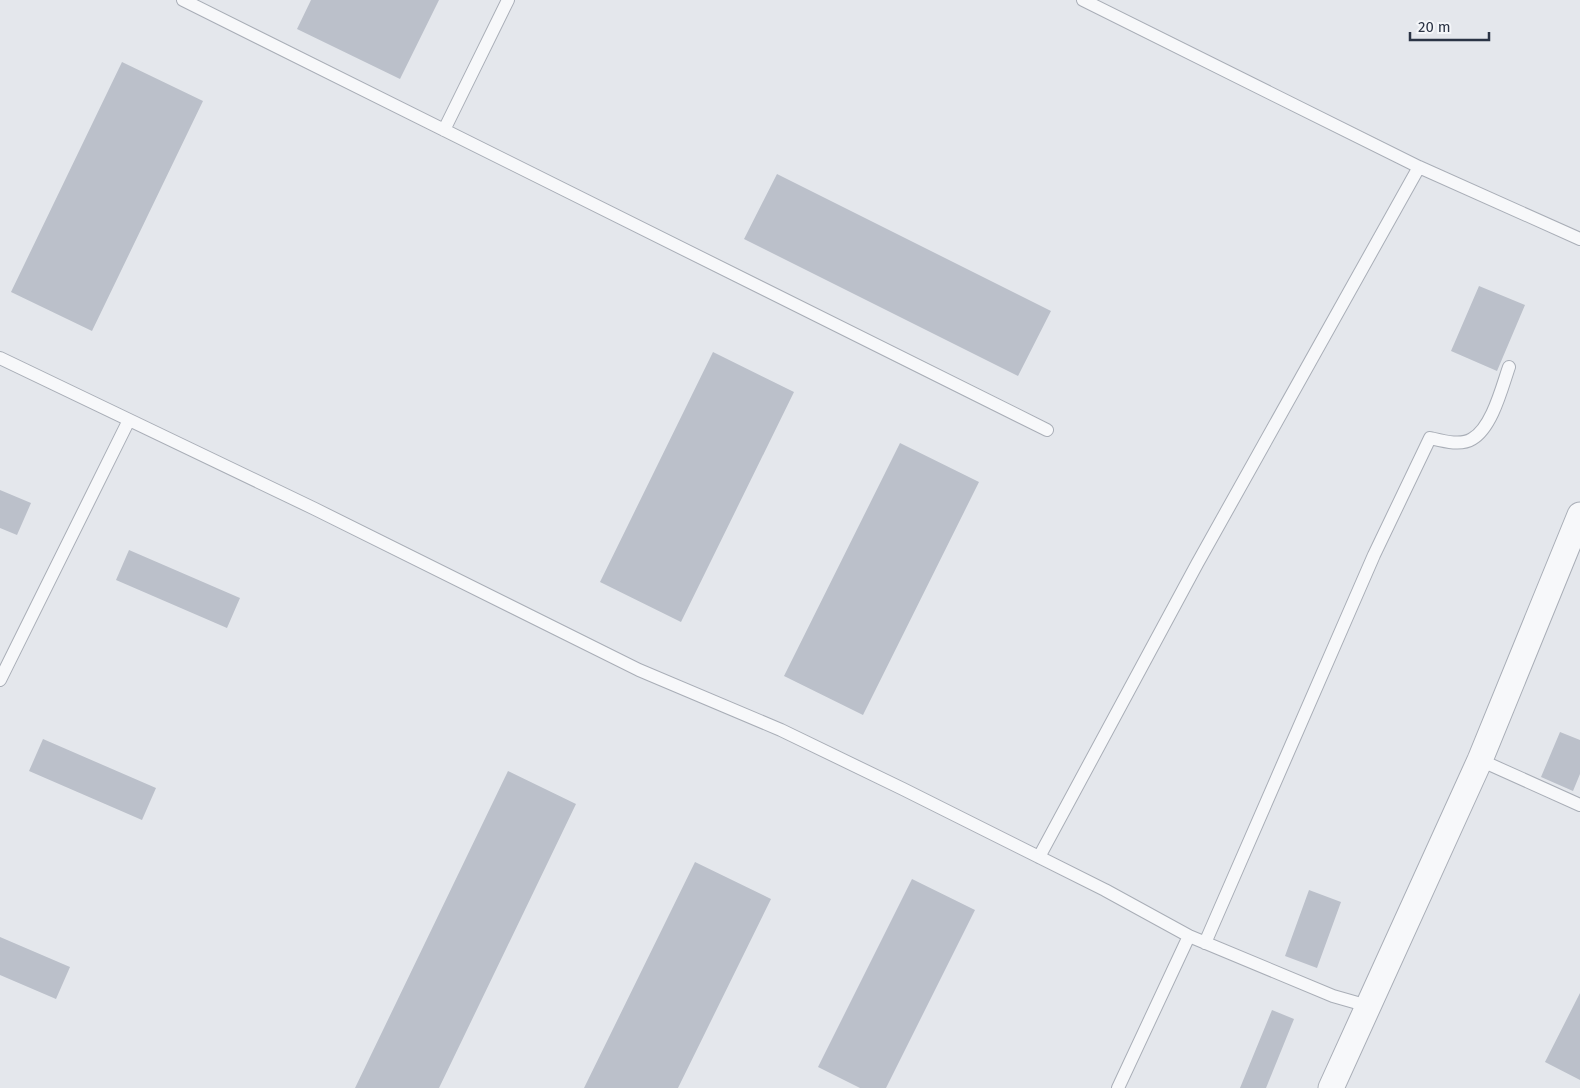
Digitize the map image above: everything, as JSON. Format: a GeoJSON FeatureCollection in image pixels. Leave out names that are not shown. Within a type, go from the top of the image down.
{"type":"FeatureCollection","features":[{"type":"Feature","properties":{"kind":"street"},"geometry":{"type":"LineString","coordinates":[[1331,1088],[1480,760],[1580,515]]}},
{"type":"Feature","properties":{"kind":"lane"},"geometry":{"type":"LineString","coordinates":[[183,0],[1047,430]]}},
{"type":"Feature","properties":{"kind":"lane"},"geometry":{"type":"LineString","coordinates":[[444,130],[508,0]]}},
{"type":"Feature","properties":{"kind":"lane"},"geometry":{"type":"LineString","coordinates":[[1083,0],[1419,167],[1580,239]]}},
{"type":"Feature","properties":{"kind":"lane"},"geometry":{"type":"LineString","coordinates":[[1040,857],[1197,564],[1419,167]]}},
{"type":"Feature","properties":{"kind":"lane"},"geometry":{"type":"LineString","coordinates":[[0,358],[639,670],[781,730],[1040,857],[1189,936],[1333,996],[1368,1006]]}},
{"type":"Feature","properties":{"kind":"lane"},"geometry":{"type":"LineString","coordinates":[[1205,943],[1374,554],[1430,438],[1454,443],[1472,440],[1489,421],[1509,367]]}},
{"type":"Feature","properties":{"kind":"lane"},"geometry":{"type":"LineString","coordinates":[[0,680],[129,420]]}},
{"type":"Feature","properties":{"kind":"lane"},"geometry":{"type":"LineString","coordinates":[[1480,760],[1580,805]]}},
{"type":"Feature","properties":{"kind":"lane"},"geometry":{"type":"LineString","coordinates":[[1118,1088],[1189,936]]}},
{"type":"Feature","properties":{"kind":"building"},"geometry":{"type":"Polygon","coordinates":[[[311,0],[439,0],[400,79],[297,29],[311,0]]]}},
{"type":"Feature","properties":{"kind":"building"},"geometry":{"type":"Polygon","coordinates":[[[122,62],[203,101],[92,331],[11,292],[122,62]]]}},
{"type":"Feature","properties":{"kind":"building"},"geometry":{"type":"Polygon","coordinates":[[[777,174],[1051,311],[1018,376],[744,239],[777,174]]]}},
{"type":"Feature","properties":{"kind":"building"},"geometry":{"type":"Polygon","coordinates":[[[1479,286],[1525,305],[1497,371],[1451,351],[1479,286]]]}},
{"type":"Feature","properties":{"kind":"building"},"geometry":{"type":"Polygon","coordinates":[[[713,352],[794,392],[681,622],[600,582],[713,352]]]}},
{"type":"Feature","properties":{"kind":"building"},"geometry":{"type":"Polygon","coordinates":[[[900,443],[979,482],[863,715],[784,676],[900,443]]]}},
{"type":"Feature","properties":{"kind":"building"},"geometry":{"type":"Polygon","coordinates":[[[0,490],[31,503],[17,535],[0,528],[0,490]]]}},
{"type":"Feature","properties":{"kind":"building"},"geometry":{"type":"Polygon","coordinates":[[[129,550],[240,598],[227,628],[116,580],[129,550]]]}},
{"type":"Feature","properties":{"kind":"building"},"geometry":{"type":"Polygon","coordinates":[[[1560,732],[1580,740],[1580,774],[1573,791],[1541,777],[1560,732]]]}},
{"type":"Feature","properties":{"kind":"building"},"geometry":{"type":"Polygon","coordinates":[[[43,739],[156,788],[142,820],[29,771],[43,739]]]}},
{"type":"Feature","properties":{"kind":"building"},"geometry":{"type":"Polygon","coordinates":[[[508,771],[576,804],[439,1088],[355,1088],[508,771]]]}},
{"type":"Feature","properties":{"kind":"building"},"geometry":{"type":"Polygon","coordinates":[[[695,862],[771,899],[678,1088],[584,1088],[695,862]]]}},
{"type":"Feature","properties":{"kind":"building"},"geometry":{"type":"Polygon","coordinates":[[[912,879],[975,910],[886,1088],[860,1088],[818,1067],[912,879]]]}},
{"type":"Feature","properties":{"kind":"building"},"geometry":{"type":"Polygon","coordinates":[[[1309,890],[1341,902],[1317,968],[1285,956],[1309,890]]]}},
{"type":"Feature","properties":{"kind":"building"},"geometry":{"type":"Polygon","coordinates":[[[0,937],[70,967],[56,999],[0,975],[0,937]]]}},
{"type":"Feature","properties":{"kind":"building"},"geometry":{"type":"Polygon","coordinates":[[[1580,993],[1580,1080],[1545,1062],[1580,993]]]}},
{"type":"Feature","properties":{"kind":"building"},"geometry":{"type":"Polygon","coordinates":[[[1272,1010],[1294,1019],[1266,1088],[1240,1088],[1272,1010]]]}}]}
